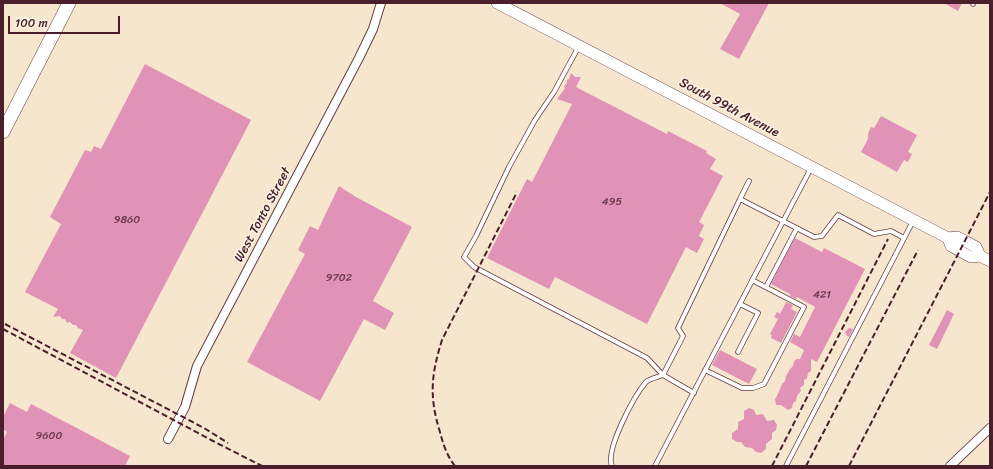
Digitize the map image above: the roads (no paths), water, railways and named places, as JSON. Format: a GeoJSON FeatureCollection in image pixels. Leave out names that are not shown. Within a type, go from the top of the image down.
{"type":"FeatureCollection","features":[{"type":"Feature","properties":{"kind":"main road"},"geometry":{"type":"LineString","coordinates":[[3,132],[69,3]]}},
{"type":"Feature","properties":{"kind":"main road","name":"South 99th Avenue"},"geometry":{"type":"LineString","coordinates":[[497,3],[948,238],[951,246],[971,257],[985,258]]}},
{"type":"Feature","properties":{"kind":"street","name":"West Tonto Street"},"geometry":{"type":"LineString","coordinates":[[168,439],[185,407],[197,366],[359,58],[373,29],[381,3]]}},
{"type":"Feature","properties":{"kind":"street"},"geometry":{"type":"LineString","coordinates":[[950,466],[990,428]]}},
{"type":"Feature","properties":{"kind":"lane"},"geometry":{"type":"LineString","coordinates":[[579,46],[554,92],[528,133],[509,167],[476,236],[464,257],[474,267],[647,358],[663,376],[694,393]]}},
{"type":"Feature","properties":{"kind":"lane"},"geometry":{"type":"LineString","coordinates":[[655,466],[811,167]]}},
{"type":"Feature","properties":{"kind":"lane"},"geometry":{"type":"LineString","coordinates":[[612,466],[610,460],[616,435],[631,405],[647,381],[663,376],[683,336],[678,328],[749,180]]}},
{"type":"Feature","properties":{"kind":"lane"},"geometry":{"type":"LineString","coordinates":[[740,199],[783,222],[814,236],[822,236],[838,216],[874,234],[891,231],[904,238]]}},
{"type":"Feature","properties":{"kind":"lane"},"geometry":{"type":"LineString","coordinates":[[786,466],[914,220]]}},
{"type":"Feature","properties":{"kind":"lane"},"geometry":{"type":"LineString","coordinates":[[766,287],[797,228]]}},
{"type":"Feature","properties":{"kind":"lane"},"geometry":{"type":"LineString","coordinates":[[705,370],[742,388],[753,388],[764,384],[804,307],[752,280]]}},
{"type":"Feature","properties":{"kind":"lane"},"geometry":{"type":"LineString","coordinates":[[738,352],[758,313],[740,304]]}},
{"type":"Feature","properties":{"kind":"railway"},"geometry":{"type":"LineString","coordinates":[[455,466],[444,445],[434,408],[433,386],[438,353],[442,340],[517,192]]}},
{"type":"Feature","properties":{"kind":"railway"},"geometry":{"type":"LineString","coordinates":[[849,466],[990,192]]}},
{"type":"Feature","properties":{"kind":"railway"},"geometry":{"type":"LineString","coordinates":[[772,466],[888,239]]}},
{"type":"Feature","properties":{"kind":"railway"},"geometry":{"type":"LineString","coordinates":[[806,466],[918,250]]}},
{"type":"Feature","properties":{"kind":"railway"},"geometry":{"type":"LineString","coordinates":[[5,324],[204,428],[228,443]]}},
{"type":"Feature","properties":{"kind":"railway"},"geometry":{"type":"LineString","coordinates":[[3,329],[262,466]]}}]}
